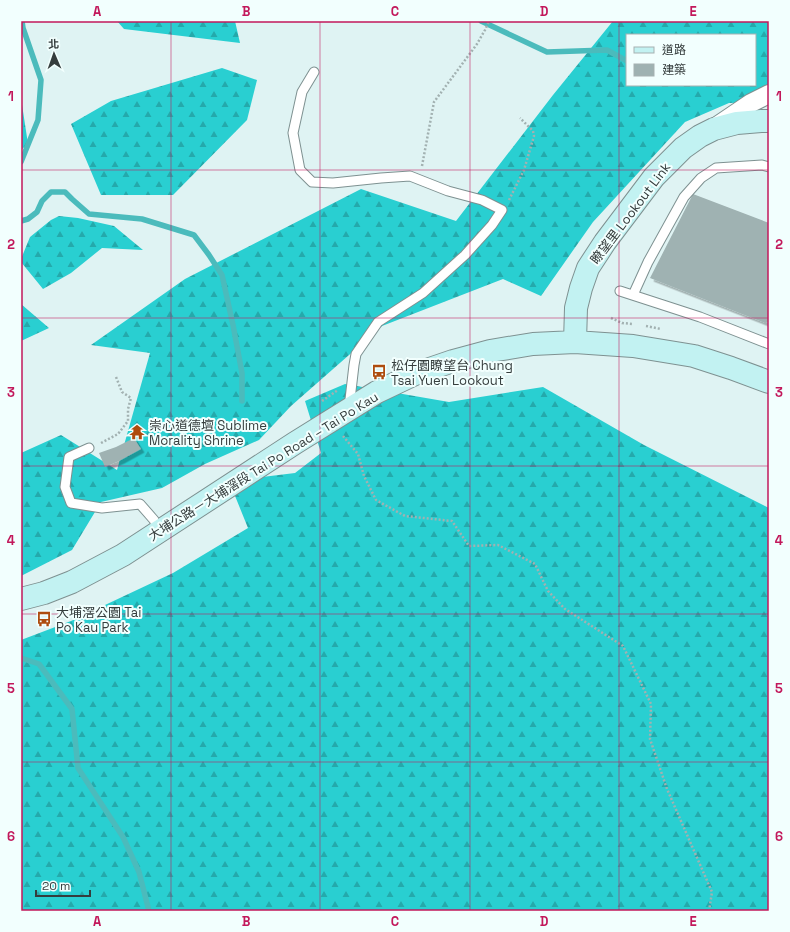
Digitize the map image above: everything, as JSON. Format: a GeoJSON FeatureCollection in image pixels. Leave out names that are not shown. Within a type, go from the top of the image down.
{"type":"FeatureCollection","features":[{"type":"Feature","properties":{"kind":"main road","name":"瞭望里 Lookout Link"},"geometry":{"type":"LineString","coordinates":[[575,342],[576,308],[588,268],[605,242],[654,177],[683,148],[700,136],[714,129],[737,123],[769,121]]}},
{"type":"Feature","properties":{"kind":"main road","name":"大埔公路－大埔滘段 Tai Po Road – Tai Po Kau"},"geometry":{"type":"LineString","coordinates":[[21,599],[44,594],[72,582],[123,555],[295,442],[377,392],[415,374],[453,361],[490,351],[532,344],[575,342],[633,346],[694,356],[769,382]]}},
{"type":"Feature","properties":{"kind":"street","name":"瞭望里 Lookout Link"},"geometry":{"type":"LineString","coordinates":[[714,129],[751,102],[769,94]]}},
{"type":"Feature","properties":{"kind":"lane"},"geometry":{"type":"LineString","coordinates":[[314,72],[302,92],[293,133],[300,170],[312,182],[333,183],[410,176],[448,191],[482,200],[502,210],[492,225],[465,255],[423,293],[378,322],[356,354],[349,409]]}},
{"type":"Feature","properties":{"kind":"lane"},"geometry":{"type":"LineString","coordinates":[[633,295],[648,262],[684,197],[701,178],[716,168],[762,165],[769,168]]}},
{"type":"Feature","properties":{"kind":"lane"},"geometry":{"type":"LineString","coordinates":[[620,291],[700,317],[769,344]]}},
{"type":"Feature","properties":{"kind":"lane"},"geometry":{"type":"LineString","coordinates":[[89,448],[69,457],[65,487],[71,503],[102,508],[140,504],[154,520],[159,531]]}},
{"type":"Feature","properties":{"kind":"path"},"geometry":{"type":"LineString","coordinates":[[420,180],[434,102],[477,44],[489,21]]}},
{"type":"Feature","properties":{"kind":"path"},"geometry":{"type":"LineString","coordinates":[[502,210],[511,197],[524,170],[534,136],[533,130],[520,118]]}},
{"type":"Feature","properties":{"kind":"path"},"geometry":{"type":"LineString","coordinates":[[89,448],[118,434],[128,421],[128,409],[131,398],[122,392],[116,377]]}},
{"type":"Feature","properties":{"kind":"path"},"geometry":{"type":"LineString","coordinates":[[339,433],[358,454],[364,476],[376,500],[405,516],[452,521],[469,546],[498,545],[535,564],[548,591],[565,609],[622,646],[650,704],[650,739],[667,789],[712,892],[709,911]]}},
{"type":"Feature","properties":{"kind":"green space"},"geometry":{"type":"Polygon","coordinates":[[[117,21],[235,21],[240,43],[124,29],[117,21]]]}},
{"type":"Feature","properties":{"kind":"green space"},"geometry":{"type":"Polygon","coordinates":[[[613,21],[769,21],[769,102],[729,103],[685,122],[593,222],[541,296],[503,279],[382,326],[291,406],[259,440],[205,464],[162,488],[101,502],[72,550],[21,576],[21,453],[61,435],[117,470],[150,353],[91,345],[185,279],[361,189],[456,221],[553,95],[613,21]]]}},
{"type":"Feature","properties":{"kind":"green space"},"geometry":{"type":"Polygon","coordinates":[[[222,68],[257,80],[247,120],[173,195],[101,195],[71,124],[111,101],[222,68]]]}},
{"type":"Feature","properties":{"kind":"green space"},"geometry":{"type":"Polygon","coordinates":[[[21,98],[28,144],[21,150],[21,98]]]}},
{"type":"Feature","properties":{"kind":"green space"},"geometry":{"type":"Polygon","coordinates":[[[59,216],[78,218],[114,226],[143,250],[102,248],[71,273],[43,289],[21,262],[21,259],[30,237],[51,220],[59,216]]]}},
{"type":"Feature","properties":{"kind":"green space"},"geometry":{"type":"Polygon","coordinates":[[[21,304],[49,328],[21,341],[21,304]]]}},
{"type":"Feature","properties":{"kind":"green space"},"geometry":{"type":"Polygon","coordinates":[[[345,384],[449,402],[543,387],[644,445],[769,508],[769,911],[21,911],[21,640],[71,621],[173,573],[248,528],[229,481],[295,473],[321,453],[305,401],[345,384]]]}},
{"type":"Feature","properties":{"kind":"building"},"geometry":{"type":"Polygon","coordinates":[[[693,194],[769,223],[769,322],[765,323],[650,278],[693,194]]]}},
{"type":"Feature","properties":{"kind":"building"},"geometry":{"type":"Polygon","coordinates":[[[134,438],[141,449],[105,467],[99,453],[134,438]]]}},
{"type":"Feature","properties":{"kind":"waterway"},"geometry":{"type":"LineString","coordinates":[[21,162],[38,120],[41,80],[22,21]]}},
{"type":"Feature","properties":{"kind":"waterway"},"geometry":{"type":"LineString","coordinates":[[481,21],[547,52],[607,50],[626,60]]}},
{"type":"Feature","properties":{"kind":"waterway"},"geometry":{"type":"LineString","coordinates":[[21,221],[28,219],[37,212],[42,201],[51,192],[65,192],[89,214],[142,219],[194,235],[222,275],[242,373],[242,401]]}},
{"type":"Feature","properties":{"kind":"waterway"},"geometry":{"type":"LineString","coordinates":[[21,658],[39,664],[72,709],[78,768],[123,837],[139,872],[149,911]]}},
{"type":"Feature","properties":{"kind":"place","name":"松仔園瞭望台 Chung Tsai Yuen Lookout"},"geometry":{"type":"Point","coordinates":[379,372]}},
{"type":"Feature","properties":{"kind":"place","name":"崇心道德壇 Sublime Morality Shrine"},"geometry":{"type":"Point","coordinates":[137,432]}},
{"type":"Feature","properties":{"kind":"place","name":"大埔滘公園 Tai Po Kau Park"},"geometry":{"type":"Point","coordinates":[44,619]}}]}
